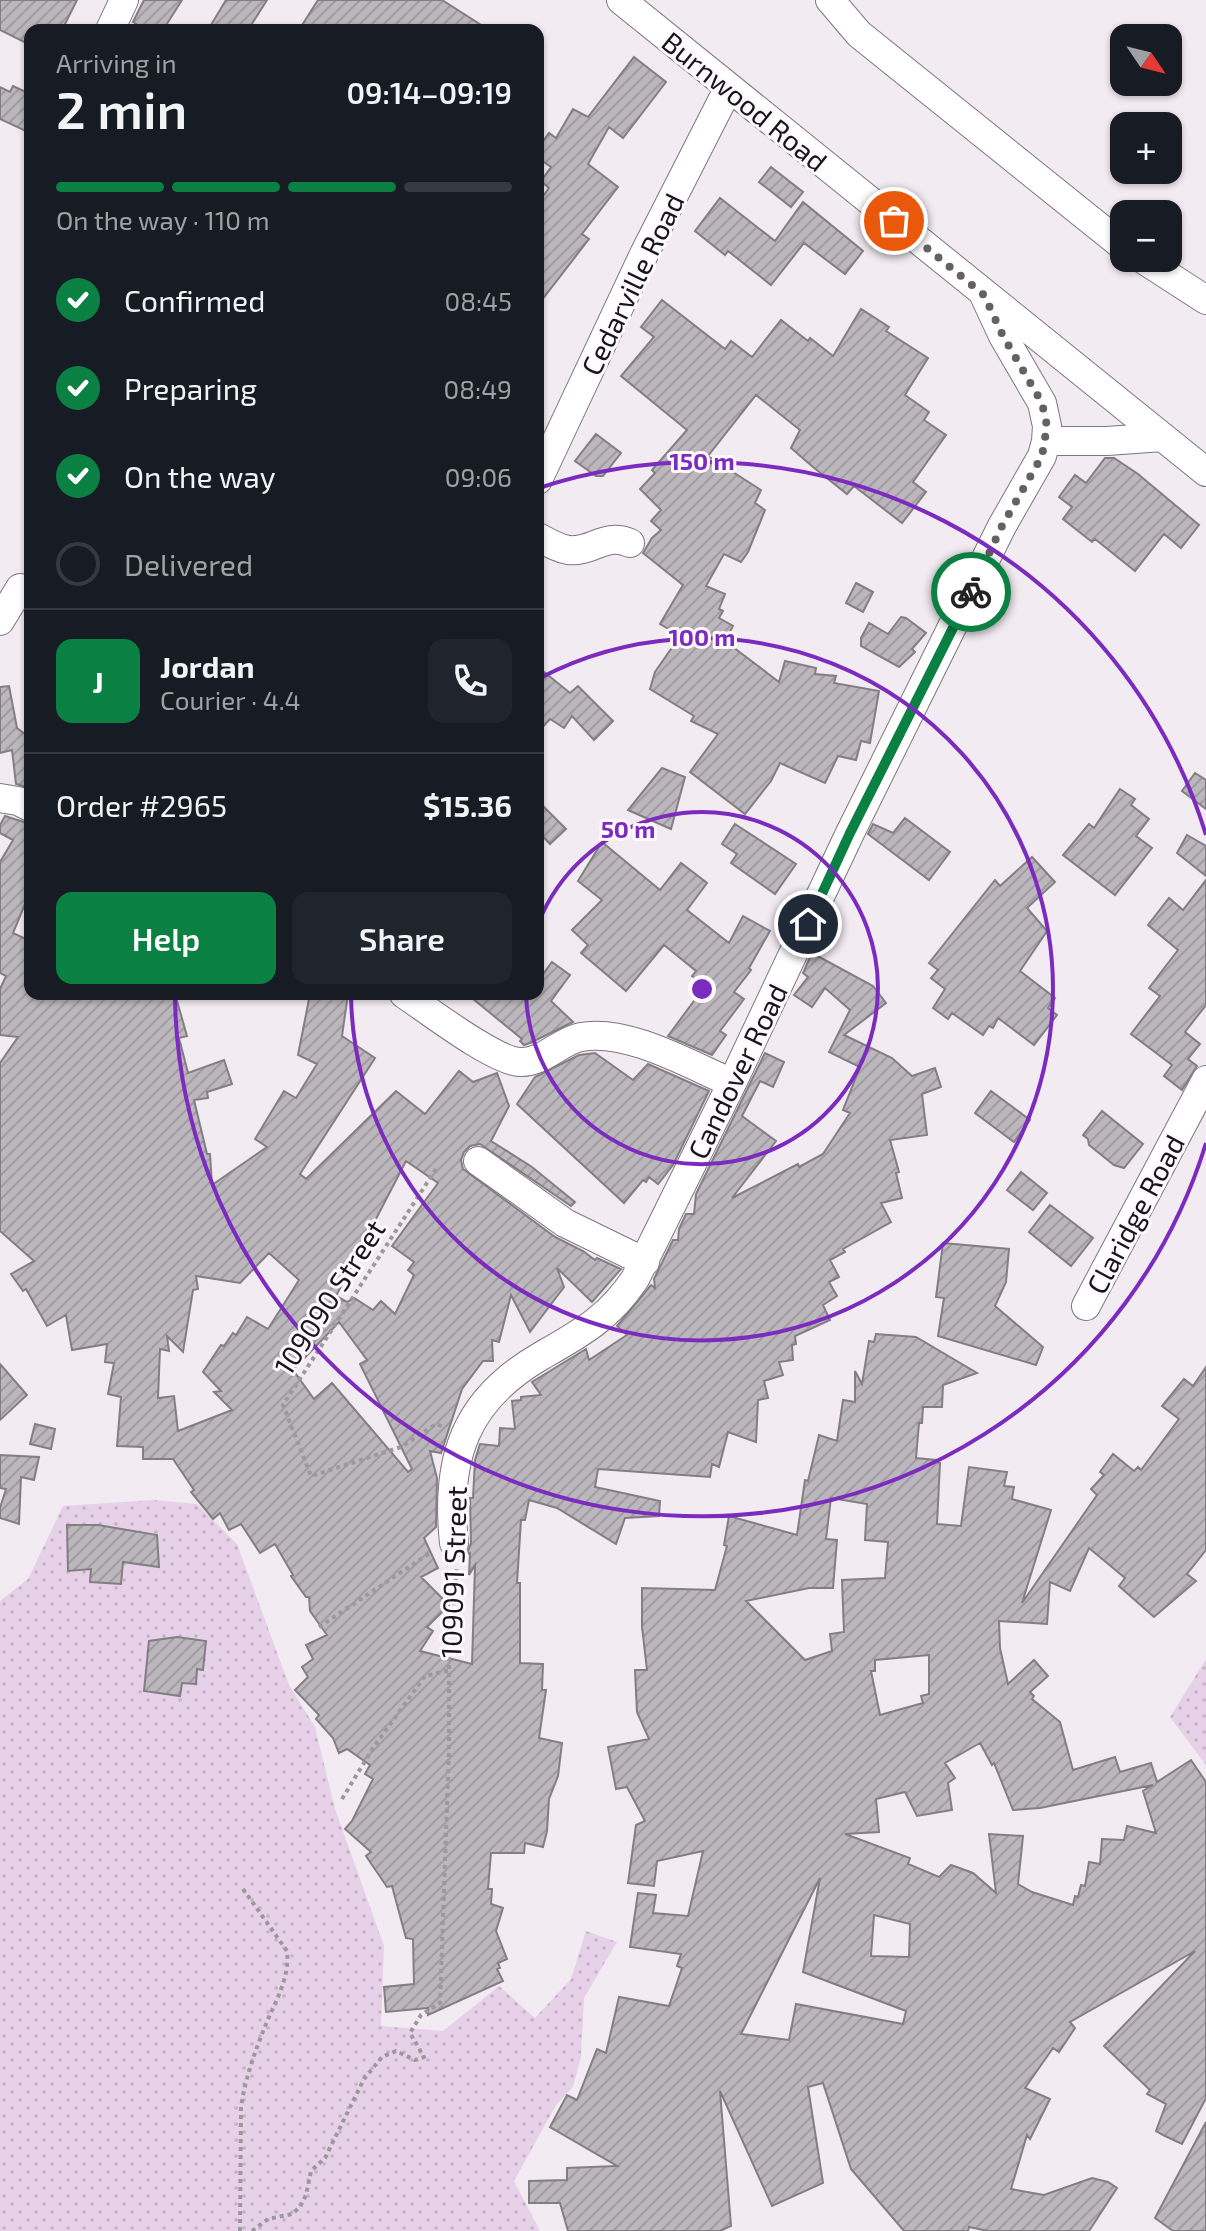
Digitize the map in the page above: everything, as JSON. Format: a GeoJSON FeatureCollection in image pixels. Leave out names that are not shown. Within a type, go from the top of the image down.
{"type":"FeatureCollection","features":[{"type":"Feature","properties":{"kind":"street"},"geometry":{"type":"LineString","coordinates":[[113,24],[124,0]]}},
{"type":"Feature","properties":{"kind":"street","name":"Burnwood Road"},"geometry":{"type":"LineString","coordinates":[[621,0],[1206,472]]}},
{"type":"Feature","properties":{"kind":"street"},"geometry":{"type":"LineString","coordinates":[[830,0],[859,34],[1110,236]]}},
{"type":"Feature","properties":{"kind":"street","name":"Cedarville Road"},"geometry":{"type":"LineString","coordinates":[[544,467],[645,252],[728,89]]}},
{"type":"Feature","properties":{"kind":"street"},"geometry":{"type":"LineString","coordinates":[[1163,272],[1206,300]]}},
{"type":"Feature","properties":{"kind":"street"},"geometry":{"type":"LineString","coordinates":[[984,295],[1003,336],[1042,403],[1047,426],[1046,441],[1163,437]]}},
{"type":"Feature","properties":{"kind":"street","name":"Candover Road"},"geometry":{"type":"LineString","coordinates":[[662,1228],[850,833],[1002,526],[1042,456],[1046,441]]}},
{"type":"Feature","properties":{"kind":"street"},"geometry":{"type":"LineString","coordinates":[[544,540],[567,550],[579,550],[610,538],[630,543]]}},
{"type":"Feature","properties":{"kind":"street"},"geometry":{"type":"LineString","coordinates":[[0,621],[20,588]]}},
{"type":"Feature","properties":{"kind":"street"},"geometry":{"type":"LineString","coordinates":[[0,798],[24,805]]}},
{"type":"Feature","properties":{"kind":"street"},"geometry":{"type":"LineString","coordinates":[[413,1000],[494,1053],[520,1062],[549,1054],[578,1037],[600,1035],[652,1049],[732,1083]]}},
{"type":"Feature","properties":{"kind":"street","name":"Claridge Road"},"geometry":{"type":"LineString","coordinates":[[1086,1306],[1206,1080]]}},
{"type":"Feature","properties":{"kind":"street"},"geometry":{"type":"LineString","coordinates":[[478,1161],[565,1223],[645,1262]]}},
{"type":"Feature","properties":{"kind":"street","name":"109091 Street"},"geometry":{"type":"LineString","coordinates":[[454,1543],[457,1458],[464,1434],[482,1405],[499,1386],[519,1371],[609,1313],[623,1298],[662,1228]]}},
{"type":"Feature","properties":{"kind":"path","name":"109090 Street"},"geometry":{"type":"LineString","coordinates":[[436,1169],[283,1405],[311,1476],[401,1447],[436,1424],[464,1434]]}},
{"type":"Feature","properties":{"kind":"path"},"geometry":{"type":"LineString","coordinates":[[319,1627],[429,1553],[454,1543]]}},
{"type":"Feature","properties":{"kind":"path","name":"109091 Street"},"geometry":{"type":"LineString","coordinates":[[252,2231],[268,2219],[292,2214],[300,2207],[311,2171],[325,2158],[364,2079],[375,2064],[398,2052],[415,2060],[424,2057],[410,2033],[421,2015],[440,2003],[450,1670],[457,1564],[454,1543]]}},
{"type":"Feature","properties":{"kind":"path"},"geometry":{"type":"LineString","coordinates":[[342,1799],[373,1748],[425,1676],[450,1670]]}},
{"type":"Feature","properties":{"kind":"path"},"geometry":{"type":"LineString","coordinates":[[240,2231],[241,2107],[244,2087],[264,2027],[285,1980],[288,1964],[287,1951],[241,1886]]}},
{"type":"Feature","properties":{"kind":"shaded area"},"geometry":{"type":"Polygon","coordinates":[[[153,1500],[197,1504],[237,1544],[289,1685],[315,1727],[335,1809],[384,1946],[381,2026],[443,2031],[499,1986],[535,2018],[571,1979],[586,1931],[617,1942],[584,1998],[581,2057],[573,2087],[556,2105],[514,2181],[540,2231],[0,2231],[0,1601],[28,1579],[63,1506],[153,1500]]]}},
{"type":"Feature","properties":{"kind":"shaded area"},"geometry":{"type":"Polygon","coordinates":[[[1206,1659],[1206,1765],[1170,1717],[1206,1659]]]}},
{"type":"Feature","properties":{"kind":"building"},"geometry":{"type":"Polygon","coordinates":[[[0,0],[77,0],[65,24],[24,24],[24,42],[0,30],[0,0]]]}},
{"type":"Feature","properties":{"kind":"building"},"geometry":{"type":"Polygon","coordinates":[[[144,0],[182,0],[167,24],[133,22],[144,0]]]}},
{"type":"Feature","properties":{"kind":"building"},"geometry":{"type":"Polygon","coordinates":[[[226,0],[267,0],[252,24],[212,24],[226,0]]]}},
{"type":"Feature","properties":{"kind":"building"},"geometry":{"type":"Polygon","coordinates":[[[318,0],[442,0],[480,24],[303,24],[318,0]]]}},
{"type":"Feature","properties":{"kind":"building"},"geometry":{"type":"Polygon","coordinates":[[[634,57],[666,82],[623,138],[609,127],[588,164],[618,187],[582,234],[589,239],[544,297],[544,195],[549,188],[544,184],[544,177],[551,167],[544,162],[544,140],[549,133],[556,138],[573,109],[588,117],[634,57]]]}},
{"type":"Feature","properties":{"kind":"building"},"geometry":{"type":"Polygon","coordinates":[[[13,86],[24,91],[24,130],[0,119],[0,87],[10,92],[13,86]]]}},
{"type":"Feature","properties":{"kind":"building"},"geometry":{"type":"Polygon","coordinates":[[[771,167],[803,192],[791,207],[759,182],[771,167]]]}},
{"type":"Feature","properties":{"kind":"building"},"geometry":{"type":"Polygon","coordinates":[[[720,198],[775,241],[803,202],[863,251],[845,274],[804,243],[771,285],[728,251],[725,255],[695,231],[720,198]]]}},
{"type":"Feature","properties":{"kind":"building"},"geometry":{"type":"Polygon","coordinates":[[[662,300],[725,349],[731,341],[752,357],[781,320],[833,356],[861,309],[889,327],[886,331],[928,358],[905,395],[929,412],[924,420],[946,435],[913,482],[926,492],[902,523],[854,486],[847,494],[791,448],[800,430],[756,395],[708,456],[761,490],[755,503],[765,510],[741,562],[724,554],[706,586],[725,594],[719,618],[733,626],[725,641],[779,682],[785,661],[816,668],[815,674],[836,676],[834,683],[879,691],[870,743],[861,741],[856,760],[838,756],[825,783],[780,763],[771,781],[745,814],[690,772],[718,734],[691,721],[694,716],[650,689],[655,672],[680,636],[660,624],[683,585],[643,553],[661,530],[651,521],[661,510],[640,489],[655,473],[652,470],[687,430],[621,376],[654,337],[641,327],[662,300]]]}},
{"type":"Feature","properties":{"kind":"building"},"geometry":{"type":"Polygon","coordinates":[[[596,434],[621,453],[603,476],[596,476],[575,461],[596,434]]]}},
{"type":"Feature","properties":{"kind":"building"},"geometry":{"type":"Polygon","coordinates":[[[1105,458],[1114,458],[1138,474],[1199,525],[1181,548],[1164,534],[1135,571],[1095,539],[1092,542],[1063,519],[1072,507],[1059,497],[1075,475],[1086,483],[1105,458]]]}},
{"type":"Feature","properties":{"kind":"building"},"geometry":{"type":"Polygon","coordinates":[[[856,583],[873,592],[863,612],[846,603],[856,583]]]}},
{"type":"Feature","properties":{"kind":"building"},"geometry":{"type":"Polygon","coordinates":[[[901,617],[926,633],[912,649],[915,652],[899,667],[861,646],[861,638],[869,623],[888,634],[901,617]]]}},
{"type":"Feature","properties":{"kind":"building"},"geometry":{"type":"Polygon","coordinates":[[[544,672],[570,693],[578,686],[613,721],[594,740],[572,716],[564,728],[550,719],[544,726],[544,672]]]}},
{"type":"Feature","properties":{"kind":"building"},"geometry":{"type":"Polygon","coordinates":[[[9,686],[17,728],[24,733],[24,786],[16,784],[12,750],[0,753],[0,687],[9,686]]]}},
{"type":"Feature","properties":{"kind":"building"},"geometry":{"type":"Polygon","coordinates":[[[662,768],[685,777],[671,829],[628,810],[662,768]]]}},
{"type":"Feature","properties":{"kind":"building"},"geometry":{"type":"Polygon","coordinates":[[[1195,773],[1206,780],[1206,809],[1182,791],[1195,773]]]}},
{"type":"Feature","properties":{"kind":"building"},"geometry":{"type":"Polygon","coordinates":[[[1120,789],[1135,799],[1131,805],[1149,819],[1136,836],[1152,848],[1115,895],[1063,855],[1089,824],[1094,828],[1120,789]]]}},
{"type":"Feature","properties":{"kind":"building"},"geometry":{"type":"Polygon","coordinates":[[[544,807],[566,829],[550,844],[544,838],[544,807]]]}},
{"type":"Feature","properties":{"kind":"building"},"geometry":{"type":"Polygon","coordinates":[[[5,816],[24,822],[24,906],[13,933],[24,938],[24,1000],[177,1000],[187,1036],[179,1038],[188,1073],[224,1060],[232,1084],[207,1092],[208,1098],[194,1100],[207,1154],[210,1154],[212,1185],[267,1147],[255,1139],[284,1091],[296,1098],[317,1064],[298,1055],[309,1000],[347,1000],[342,1036],[375,1058],[300,1174],[306,1179],[396,1091],[425,1114],[459,1071],[473,1082],[497,1073],[509,1106],[491,1141],[532,1167],[575,1202],[571,1206],[480,1144],[470,1146],[464,1152],[461,1160],[463,1169],[555,1237],[595,1260],[597,1258],[621,1269],[592,1302],[557,1268],[564,1287],[530,1332],[511,1295],[499,1342],[492,1340],[493,1361],[483,1361],[462,1389],[441,1453],[430,1451],[437,1478],[436,1527],[424,1538],[438,1568],[421,1577],[449,1605],[427,1627],[433,1631],[420,1651],[472,1664],[475,1565],[469,1575],[470,1553],[467,1554],[471,1543],[470,1498],[473,1498],[475,1460],[480,1444],[499,1446],[500,1428],[515,1429],[512,1401],[541,1395],[532,1382],[586,1349],[589,1360],[627,1335],[617,1326],[651,1285],[655,1288],[654,1279],[673,1240],[678,1240],[686,1214],[694,1214],[696,1194],[765,1053],[784,1062],[773,1087],[760,1081],[742,1116],[776,1141],[732,1198],[823,1154],[850,1113],[843,1110],[860,1067],[829,1052],[850,1010],[825,988],[812,1007],[794,995],[808,977],[803,973],[812,953],[873,986],[886,1003],[844,1035],[892,1058],[912,1076],[935,1068],[941,1087],[922,1094],[927,1135],[890,1140],[902,1198],[881,1203],[891,1222],[843,1249],[845,1252],[830,1260],[839,1277],[829,1282],[837,1296],[823,1305],[830,1320],[795,1336],[793,1360],[779,1362],[783,1375],[764,1381],[768,1398],[758,1400],[756,1442],[728,1432],[719,1467],[712,1464],[710,1477],[598,1469],[595,1487],[660,1501],[659,1516],[625,1518],[616,1544],[557,1508],[529,1500],[525,1520],[521,1520],[517,1583],[520,1583],[520,1663],[543,1664],[542,1690],[546,1690],[539,1738],[562,1743],[558,1776],[549,1799],[543,1847],[525,1843],[524,1853],[491,1853],[488,1889],[492,1889],[491,1904],[503,1908],[496,1931],[507,1959],[498,1963],[500,1968],[497,1969],[503,1981],[428,2015],[428,2008],[386,2012],[384,1987],[414,1984],[413,1939],[406,1938],[392,1886],[387,1887],[366,1856],[371,1852],[345,1829],[373,1779],[365,1774],[370,1765],[347,1749],[339,1753],[333,1738],[316,1719],[319,1715],[295,1690],[308,1677],[302,1667],[313,1659],[306,1645],[327,1635],[310,1611],[309,1597],[291,1576],[275,1544],[260,1553],[241,1524],[229,1530],[220,1513],[213,1519],[191,1492],[194,1490],[173,1459],[143,1459],[143,1447],[117,1446],[121,1397],[108,1394],[114,1363],[105,1362],[107,1344],[72,1350],[66,1315],[47,1326],[26,1289],[23,1291],[11,1274],[34,1261],[0,1231],[0,1063],[18,1037],[0,1035],[0,989],[6,976],[0,973],[0,862],[13,840],[0,833],[5,816]],[[406,1161],[336,1296],[347,1302],[354,1298],[373,1310],[381,1301],[395,1314],[414,1275],[408,1270],[414,1262],[392,1246],[438,1183],[406,1161]],[[269,1253],[240,1283],[196,1276],[198,1289],[193,1290],[183,1352],[167,1336],[169,1351],[160,1349],[158,1398],[174,1396],[178,1431],[232,1410],[214,1392],[221,1391],[203,1372],[221,1345],[224,1346],[233,1333],[236,1335],[247,1317],[268,1329],[299,1280],[269,1253]],[[339,1322],[293,1370],[314,1399],[332,1383],[408,1472],[412,1469],[360,1364],[367,1360],[339,1322]]]}},
{"type":"Feature","properties":{"kind":"building"},"geometry":{"type":"Polygon","coordinates":[[[905,818],[950,852],[929,880],[868,834],[873,824],[893,833],[905,818]]]}},
{"type":"Feature","properties":{"kind":"building"},"geometry":{"type":"Polygon","coordinates":[[[735,824],[796,864],[775,894],[731,863],[737,854],[722,844],[735,824]]]}},
{"type":"Feature","properties":{"kind":"building"},"geometry":{"type":"Polygon","coordinates":[[[1187,835],[1206,846],[1206,876],[1177,853],[1187,835]]]}},
{"type":"Feature","properties":{"kind":"building"},"geometry":{"type":"Polygon","coordinates":[[[602,842],[660,890],[681,863],[707,883],[687,910],[729,943],[743,916],[770,931],[749,968],[751,970],[734,992],[744,999],[720,1031],[726,1035],[712,1055],[668,1036],[705,986],[692,976],[696,971],[664,945],[626,991],[581,953],[588,945],[572,930],[602,900],[578,881],[602,842]]]}},
{"type":"Feature","properties":{"kind":"building"},"geometry":{"type":"Polygon","coordinates":[[[1032,857],[1055,882],[1027,908],[1047,931],[1020,971],[1055,998],[1048,1008],[1057,1015],[1034,1045],[998,1018],[993,1028],[989,1026],[983,1035],[952,1013],[948,1019],[933,1008],[945,989],[931,978],[938,970],[929,963],[995,880],[1000,886],[1032,857]]]}},
{"type":"Feature","properties":{"kind":"building"},"geometry":{"type":"Polygon","coordinates":[[[1206,880],[1206,1005],[1185,1032],[1200,1044],[1188,1059],[1197,1066],[1182,1090],[1164,1076],[1172,1065],[1131,1034],[1160,996],[1149,988],[1178,950],[1148,925],[1169,898],[1183,910],[1206,880]]]}},
{"type":"Feature","properties":{"kind":"building"},"geometry":{"type":"Polygon","coordinates":[[[552,962],[570,975],[551,1001],[573,1022],[524,1045],[520,1041],[522,1039],[474,1000],[544,1000],[544,973],[552,962]]]}},
{"type":"Feature","properties":{"kind":"building"},"geometry":{"type":"Polygon","coordinates":[[[595,1053],[633,1080],[648,1064],[709,1091],[673,1165],[658,1184],[649,1177],[646,1182],[643,1180],[624,1203],[517,1104],[535,1077],[579,1055],[595,1053]]]}},
{"type":"Feature","properties":{"kind":"building"},"geometry":{"type":"Polygon","coordinates":[[[991,1091],[1030,1120],[1014,1142],[975,1113],[991,1091]]]}},
{"type":"Feature","properties":{"kind":"building"},"geometry":{"type":"Polygon","coordinates":[[[1102,1111],[1143,1144],[1124,1168],[1114,1165],[1089,1145],[1083,1135],[1102,1111]]]}},
{"type":"Feature","properties":{"kind":"building"},"geometry":{"type":"Polygon","coordinates":[[[1021,1172],[1047,1193],[1033,1210],[1007,1190],[1021,1172]]]}},
{"type":"Feature","properties":{"kind":"building"},"geometry":{"type":"Polygon","coordinates":[[[1050,1205],[1093,1238],[1071,1266],[1029,1232],[1050,1205]]]}},
{"type":"Feature","properties":{"kind":"building"},"geometry":{"type":"Polygon","coordinates":[[[943,1243],[1009,1249],[1006,1282],[995,1306],[1043,1347],[1036,1365],[938,1336],[944,1298],[936,1297],[943,1243]]]}},
{"type":"Feature","properties":{"kind":"building"},"geometry":{"type":"Polygon","coordinates":[[[876,1334],[916,1337],[977,1373],[943,1385],[942,1407],[923,1407],[916,1458],[940,1463],[937,1524],[961,1526],[969,1467],[1007,1472],[1004,1486],[1014,1487],[1012,1499],[1051,1510],[1022,1603],[1097,1495],[1091,1489],[1104,1475],[1100,1472],[1113,1454],[1134,1471],[1138,1467],[1141,1470],[1179,1419],[1162,1406],[1184,1379],[1193,1386],[1206,1367],[1206,1550],[1187,1574],[1196,1581],[1154,1617],[1119,1586],[1125,1578],[1089,1548],[1070,1591],[1050,1582],[1047,1624],[999,1621],[1000,1648],[1008,1684],[1034,1660],[1048,1676],[1030,1692],[1034,1696],[1032,1699],[1060,1722],[1073,1770],[1115,1757],[1120,1772],[1151,1763],[1157,1782],[1191,1760],[1206,1782],[1206,2098],[1182,2144],[1165,2136],[1156,2131],[1166,2104],[1147,2094],[1150,2090],[1104,2046],[1195,1951],[1070,2022],[1075,2028],[1059,2052],[1053,2048],[1025,2088],[1050,2099],[1030,2139],[1027,2135],[1011,2189],[1044,2195],[1092,2178],[1108,2182],[1117,2188],[1089,2231],[988,2231],[969,2227],[968,2231],[904,2231],[851,2169],[823,2083],[808,2087],[823,2183],[772,2206],[720,2091],[731,2226],[720,2231],[568,2231],[560,2203],[529,2203],[529,2181],[567,2180],[567,2168],[617,2166],[550,2127],[567,2095],[577,2100],[597,2049],[606,2053],[619,1997],[669,2006],[682,1968],[677,1966],[681,1954],[630,1947],[638,1893],[656,1895],[653,1913],[688,1916],[703,1851],[657,1861],[654,1886],[628,1883],[636,1825],[645,1821],[627,1787],[616,1789],[608,1747],[649,1739],[637,1712],[635,1670],[647,1670],[642,1588],[715,1590],[727,1546],[724,1545],[729,1516],[797,1535],[805,1480],[808,1481],[819,1435],[837,1441],[843,1400],[855,1402],[855,1371],[862,1384],[869,1341],[874,1342],[876,1334]],[[831,1498],[826,1539],[837,1540],[833,1588],[809,1588],[746,1601],[805,1660],[832,1651],[830,1634],[844,1632],[842,1580],[885,1578],[888,1542],[865,1540],[867,1504],[831,1498]],[[929,1655],[875,1660],[875,1671],[871,1671],[880,1715],[923,1703],[921,1696],[929,1694],[929,1655]],[[980,1743],[945,1763],[955,1778],[948,1783],[952,1810],[917,1816],[905,1792],[876,1799],[879,1832],[845,1834],[910,1858],[908,1864],[939,1877],[951,1865],[973,1873],[996,1893],[989,1834],[1023,1836],[1018,1884],[1032,1892],[1073,1905],[1081,1885],[1085,1886],[1089,1862],[1100,1864],[1102,1839],[1124,1840],[1127,1826],[1156,1833],[1143,1791],[1153,1785],[1040,1808],[1013,1810],[994,1763],[992,1765],[980,1743]],[[820,1878],[741,2034],[789,2040],[796,2004],[903,2024],[906,2011],[803,1972],[820,1878]],[[874,1915],[871,1956],[909,1957],[910,1924],[874,1915]]]}},
{"type":"Feature","properties":{"kind":"building"},"geometry":{"type":"Polygon","coordinates":[[[0,1364],[27,1395],[0,1420],[0,1364]]]}},
{"type":"Feature","properties":{"kind":"building"},"geometry":{"type":"Polygon","coordinates":[[[35,1424],[55,1429],[51,1449],[30,1444],[35,1424]]]}},
{"type":"Feature","properties":{"kind":"building"},"geometry":{"type":"Polygon","coordinates":[[[0,1455],[39,1457],[34,1480],[21,1477],[19,1524],[0,1518],[6,1489],[0,1488],[0,1455]]]}},
{"type":"Feature","properties":{"kind":"building"},"geometry":{"type":"Polygon","coordinates":[[[67,1525],[98,1525],[157,1535],[159,1567],[123,1562],[121,1584],[90,1582],[91,1569],[68,1571],[67,1525]]]}},
{"type":"Feature","properties":{"kind":"building"},"geometry":{"type":"Polygon","coordinates":[[[177,1637],[206,1641],[203,1670],[197,1669],[196,1684],[182,1683],[180,1696],[144,1691],[149,1641],[177,1637]]]}},
{"type":"Feature","properties":{"kind":"building"},"geometry":{"type":"Polygon","coordinates":[[[1206,2122],[1206,2231],[1173,2231],[1155,2218],[1206,2122]]]}},
{"type":"Feature","properties":{"kind":"way so far"},"geometry":{"type":"LineString","coordinates":[[894,221],[984,295],[1003,336],[1042,403],[1047,426],[1042,456],[1002,526],[971,592]]}},
{"type":"Feature","properties":{"kind":"route"},"geometry":{"type":"LineString","coordinates":[[808,924],[850,833],[971,592]]}}]}
